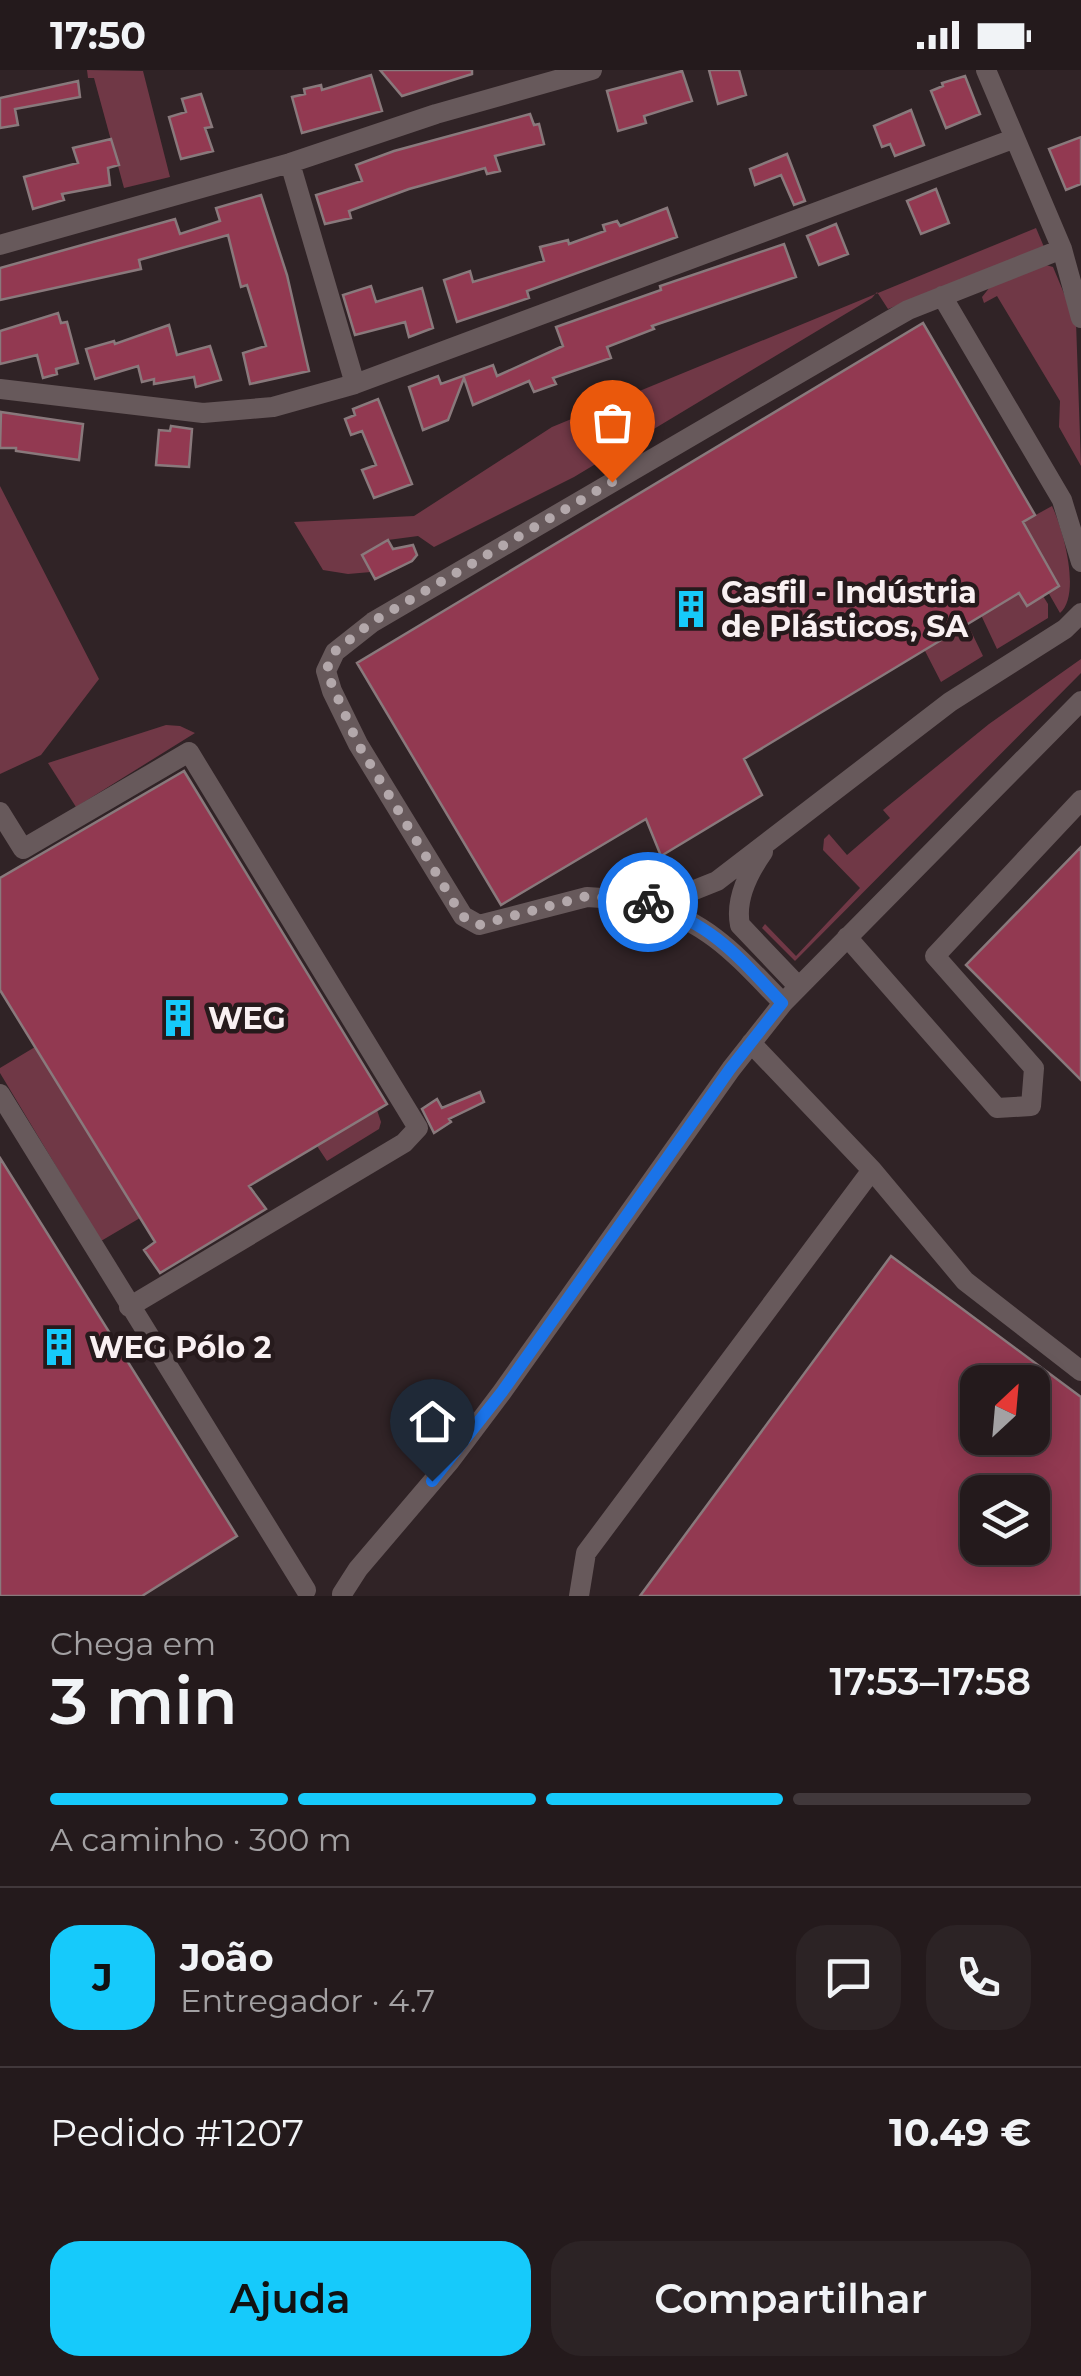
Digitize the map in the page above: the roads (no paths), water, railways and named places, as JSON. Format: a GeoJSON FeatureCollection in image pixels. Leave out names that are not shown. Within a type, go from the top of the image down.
{"type":"FeatureCollection","features":[{"type":"Feature","properties":{"kind":"street"},"geometry":{"type":"LineString","coordinates":[[0,245],[290,163],[436,114],[592,70]]}},
{"type":"Feature","properties":{"kind":"street"},"geometry":{"type":"LineString","coordinates":[[986,70],[1062,249],[1081,318]]}},
{"type":"Feature","properties":{"kind":"street"},"geometry":{"type":"LineString","coordinates":[[0,390],[203,414],[273,407],[356,384],[1013,139]]}},
{"type":"Feature","properties":{"kind":"street"},"geometry":{"type":"LineString","coordinates":[[290,163],[356,384]]}},
{"type":"Feature","properties":{"kind":"street"},"geometry":{"type":"LineString","coordinates":[[1062,249],[908,310],[372,622],[334,652],[326,671],[358,744],[462,916],[479,925],[587,896],[677,897],[717,881],[950,702],[1065,629],[1081,612]]}},
{"type":"Feature","properties":{"kind":"street"},"geometry":{"type":"LineString","coordinates":[[942,296],[1062,500],[1081,562]]}},
{"type":"Feature","properties":{"kind":"street"},"geometry":{"type":"LineString","coordinates":[[0,1094],[304,1593],[319,1585],[332,1587],[343,1595],[358,1569],[450,1461],[502,1392],[782,1003],[1081,701]]}},
{"type":"Feature","properties":{"kind":"street"},"geometry":{"type":"LineString","coordinates":[[0,812],[22,849],[189,752],[418,1128],[404,1143],[130,1307]]}},
{"type":"Feature","properties":{"kind":"street"},"geometry":{"type":"LineString","coordinates":[[847,937],[997,1108],[1032,1106],[1034,1068],[935,956],[1081,800]]}},
{"type":"Feature","properties":{"kind":"street"},"geometry":{"type":"LineString","coordinates":[[767,846],[742,893],[740,925],[798,986]]}},
{"type":"Feature","properties":{"kind":"street"},"geometry":{"type":"LineString","coordinates":[[640,899],[702,926],[723,942],[782,1003]]}},
{"type":"Feature","properties":{"kind":"street"},"geometry":{"type":"LineString","coordinates":[[751,1043],[872,1170],[965,1281],[1081,1370]]}},
{"type":"Feature","properties":{"kind":"street"},"geometry":{"type":"LineString","coordinates":[[579,1596],[586,1553],[872,1170]]}},
{"type":"Feature","properties":{"kind":"place","name":"Casfil - Indústria de Plásticos, SA"},"geometry":{"type":"Point","coordinates":[691,609]}},
{"type":"Feature","properties":{"kind":"place","name":"WEG"},"geometry":{"type":"Point","coordinates":[178,1018]}},
{"type":"Feature","properties":{"kind":"place","name":"WEG Pólo 2"},"geometry":{"type":"Point","coordinates":[59,1347]}}]}
